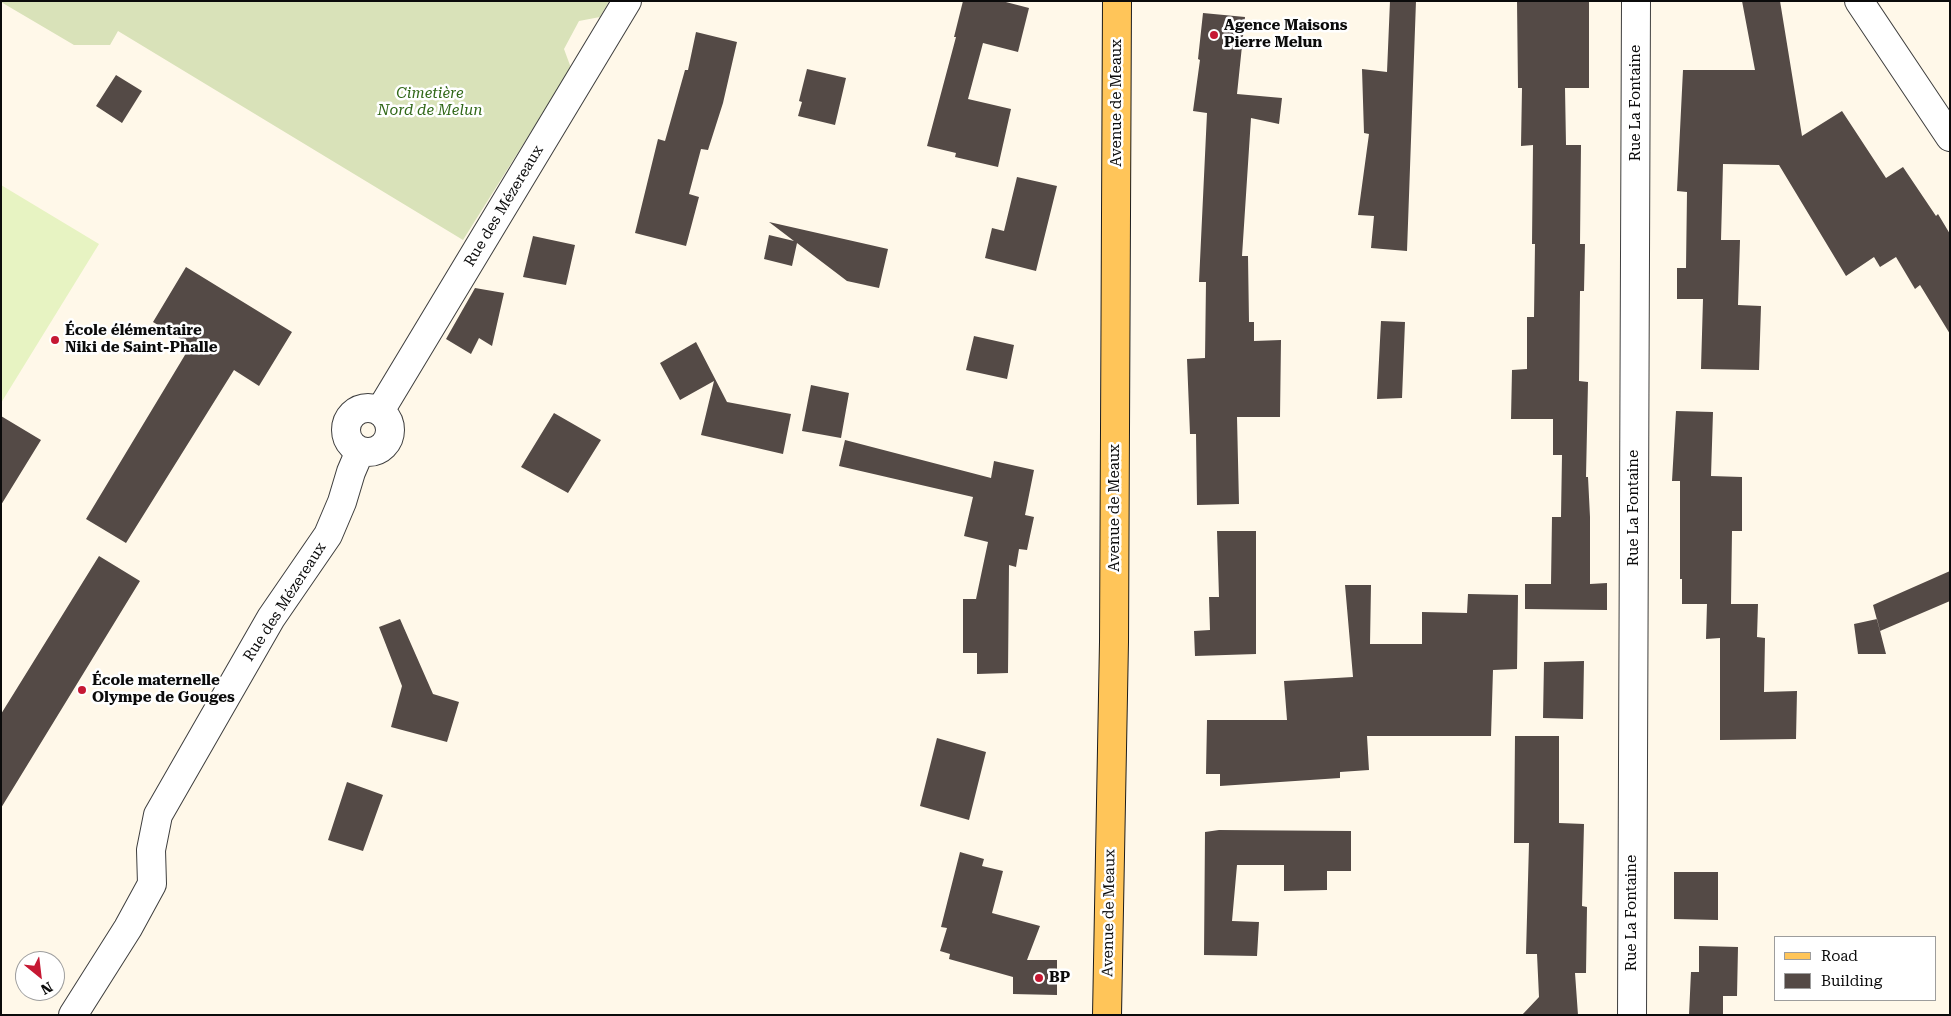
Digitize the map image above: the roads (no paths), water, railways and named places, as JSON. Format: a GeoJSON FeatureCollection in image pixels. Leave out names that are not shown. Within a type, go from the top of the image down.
{"type":"FeatureCollection","features":[{"type":"Feature","properties":{"kind":"main road","name":"Avenue de Meaux"},"geometry":{"type":"LineString","coordinates":[[1107,1015],[1114,642],[1117,1]]}},
{"type":"Feature","properties":{"kind":"street","name":"Rue des Mézereaux"},"geometry":{"type":"LineString","coordinates":[[73,1015],[128,928],[152,884],[151,850],[158,815],[271,618],[328,535],[342,502],[350,472],[360,451],[377,451],[389,440],[390,426],[388,419],[380,411],[627,1]]}},
{"type":"Feature","properties":{"kind":"street","name":"Rue La Fontaine"},"geometry":{"type":"LineString","coordinates":[[1632,1015],[1636,1]]}},
{"type":"Feature","properties":{"kind":"street"},"geometry":{"type":"LineString","coordinates":[[1859,1],[1950,137]]}},
{"type":"Feature","properties":{"kind":"place","name":"Agence Maisons Pierre Melun"},"geometry":{"type":"Point","coordinates":[1214,35]}},
{"type":"Feature","properties":{"kind":"place","name":"École élémentaire Niki de Saint-Phalle"},"geometry":{"type":"Point","coordinates":[55,340]}},
{"type":"Feature","properties":{"kind":"place","name":"École maternelle Olympe de Gouges"},"geometry":{"type":"Point","coordinates":[82,690]}},
{"type":"Feature","properties":{"kind":"place","name":"BP"},"geometry":{"type":"Point","coordinates":[1039,978]}},
{"type":"Feature","properties":{"kind":"park label","name":"Cimetière Nord de Melun"},"geometry":{"type":"Point","coordinates":[430,102]}}]}
